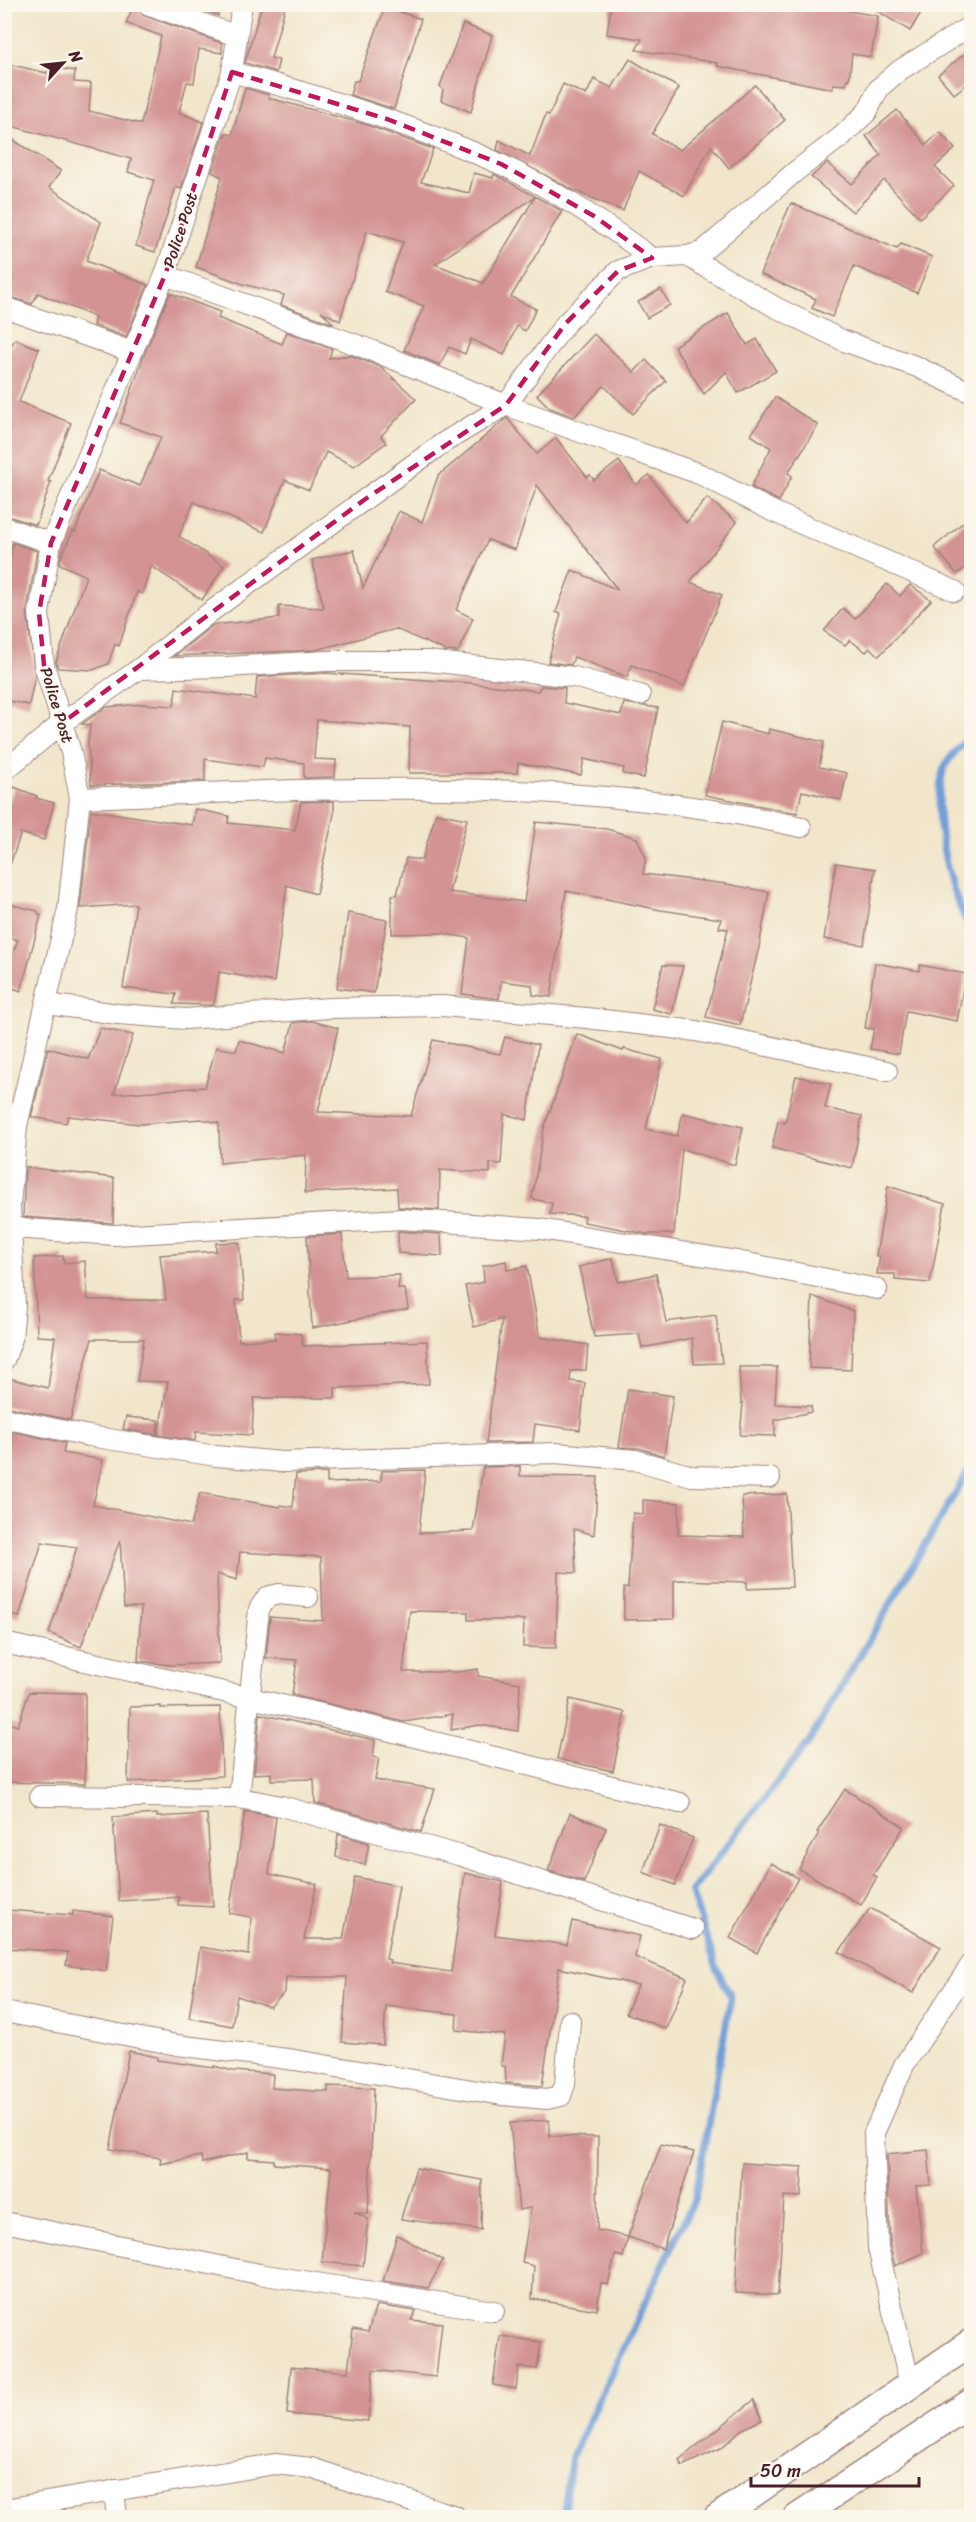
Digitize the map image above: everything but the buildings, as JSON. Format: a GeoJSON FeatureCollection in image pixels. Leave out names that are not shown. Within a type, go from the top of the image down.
{"type":"FeatureCollection","features":[{"type":"Feature","properties":{"kind":"main road"},"geometry":{"type":"LineString","coordinates":[[717,2517],[972,2342]]}},
{"type":"Feature","properties":{"kind":"main road"},"geometry":{"type":"LineString","coordinates":[[797,2517],[972,2402]]}},
{"type":"Feature","properties":{"kind":"street"},"geometry":{"type":"LineString","coordinates":[[147,4],[237,36]]}},
{"type":"Feature","properties":{"kind":"street","name":"Police Post"},"geometry":{"type":"LineString","coordinates":[[4,1360],[12,1339],[10,1206],[17,1126],[68,909],[80,798],[71,752],[44,665],[39,613],[51,543],[165,275],[232,72],[242,4]]}},
{"type":"Feature","properties":{"kind":"street"},"geometry":{"type":"LineString","coordinates":[[4,771],[62,723],[139,669],[209,613],[363,500],[443,443],[506,405],[566,323],[618,271],[652,258],[687,256],[702,252],[796,171],[842,136],[867,112],[879,88],[900,70],[972,26]]}},
{"type":"Feature","properties":{"kind":"street"},"geometry":{"type":"LineString","coordinates":[[232,72],[387,119],[501,164],[594,216],[652,258]]}},
{"type":"Feature","properties":{"kind":"street"},"geometry":{"type":"LineString","coordinates":[[687,256],[775,307],[844,341],[915,366],[972,393]]}},
{"type":"Feature","properties":{"kind":"street"},"geometry":{"type":"LineString","coordinates":[[165,275],[376,351],[506,405],[700,474],[774,512],[955,591]]}},
{"type":"Feature","properties":{"kind":"street"},"geometry":{"type":"LineString","coordinates":[[4,307],[132,352]]}},
{"type":"Feature","properties":{"kind":"street"},"geometry":{"type":"LineString","coordinates":[[4,527],[51,543]]}},
{"type":"Feature","properties":{"kind":"street"},"geometry":{"type":"LineString","coordinates":[[139,669],[326,661],[427,660],[574,677],[640,695]]}},
{"type":"Feature","properties":{"kind":"street"},"geometry":{"type":"LineString","coordinates":[[80,798],[470,787],[605,795],[736,812],[801,827]]}},
{"type":"Feature","properties":{"kind":"street"},"geometry":{"type":"LineString","coordinates":[[47,1004],[118,1014],[186,1019],[329,1008],[442,1006],[587,1018],[696,1031],[887,1071]]}},
{"type":"Feature","properties":{"kind":"street"},"geometry":{"type":"LineString","coordinates":[[12,1228],[115,1235],[402,1219],[540,1229],[738,1262],[877,1289]]}},
{"type":"Feature","properties":{"kind":"street"},"geometry":{"type":"LineString","coordinates":[[4,1418],[124,1442],[216,1456],[282,1462],[556,1453],[635,1460],[692,1476],[770,1478]]}},
{"type":"Feature","properties":{"kind":"street"},"geometry":{"type":"LineString","coordinates":[[239,1798],[259,1609],[267,1597],[279,1594],[308,1597]]}},
{"type":"Feature","properties":{"kind":"street"},"geometry":{"type":"LineString","coordinates":[[4,1643],[248,1697],[680,1803]]}},
{"type":"Feature","properties":{"kind":"street"},"geometry":{"type":"LineString","coordinates":[[40,1797],[239,1798],[281,1806],[458,1855],[693,1929]]}},
{"type":"Feature","properties":{"kind":"street"},"geometry":{"type":"LineString","coordinates":[[910,2385],[878,2248],[874,2133],[904,2065],[972,1963]]}},
{"type":"Feature","properties":{"kind":"street"},"geometry":{"type":"LineString","coordinates":[[4,2012],[177,2045],[295,2060],[502,2095],[547,2099],[561,2096],[565,2084],[570,2021]]}},
{"type":"Feature","properties":{"kind":"street"},"geometry":{"type":"LineString","coordinates":[[4,2222],[259,2274],[494,2311]]}},
{"type":"Feature","properties":{"kind":"street"},"geometry":{"type":"LineString","coordinates":[[4,2509],[275,2464],[311,2468],[455,2516]]}},
{"type":"Feature","properties":{"kind":"street"},"geometry":{"type":"LineString","coordinates":[[114,2490],[117,2517]]}},
{"type":"Feature","properties":{"kind":"highlighted area"},"geometry":{"type":"Polygon","coordinates":[[[232,72],[387,119],[501,164],[594,216],[652,258],[618,271],[566,323],[506,405],[364,500],[62,723],[44,665],[39,613],[51,543],[165,275],[232,72]]]}},
{"type":"Feature","properties":{"kind":"waterway"},"geometry":{"type":"LineString","coordinates":[[972,734],[945,766],[939,809],[949,875],[955,895],[972,930]]}},
{"type":"Feature","properties":{"kind":"waterway"},"geometry":{"type":"LineString","coordinates":[[563,2518],[572,2456],[695,2198],[731,1997],[717,1969],[691,1891],[809,1742],[972,1465]]}}]}
